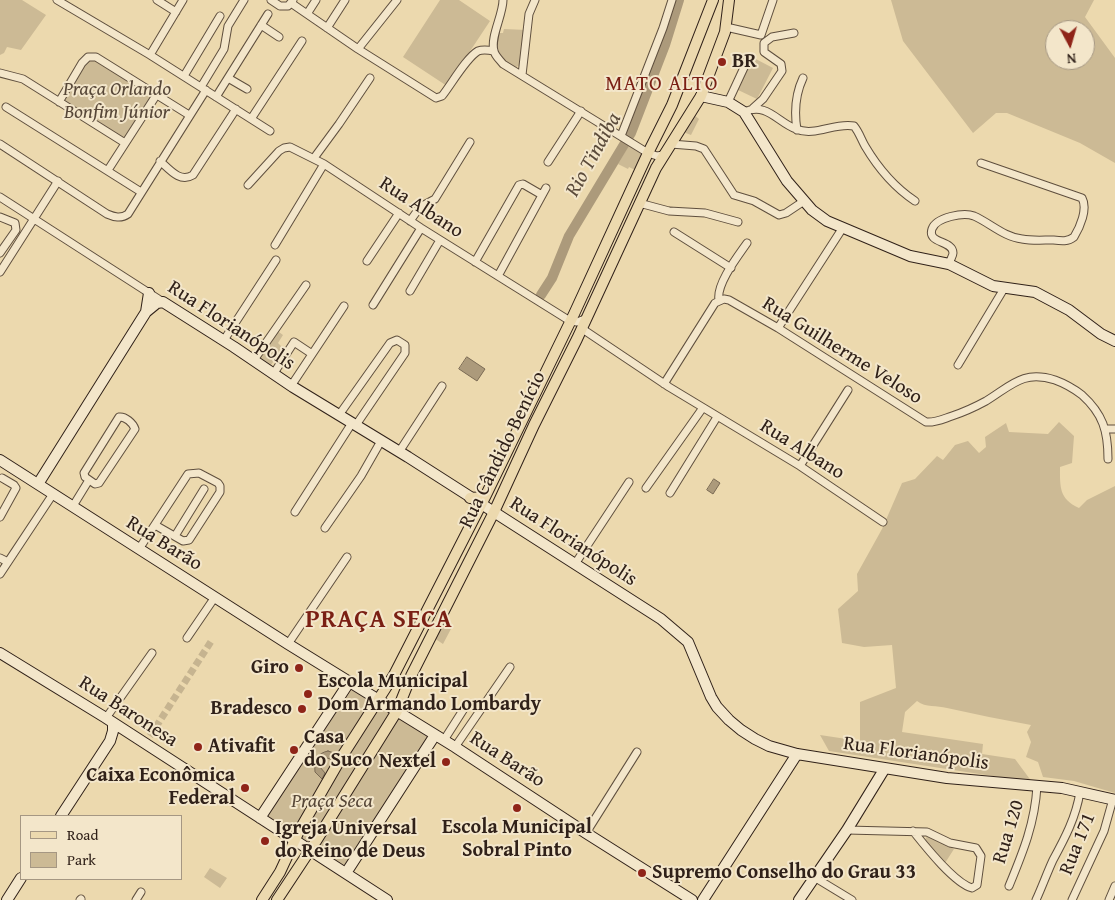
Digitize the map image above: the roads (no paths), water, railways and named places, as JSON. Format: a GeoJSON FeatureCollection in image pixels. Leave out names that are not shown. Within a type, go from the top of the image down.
{"type":"FeatureCollection","features":[{"type":"Feature","properties":{"kind":"main road","name":"Rua Cândido Benício"},"geometry":{"type":"LineString","coordinates":[[262,900],[280,872],[294,840],[341,758],[400,665],[483,501],[672,105],[713,0]]}},
{"type":"Feature","properties":{"kind":"main road","name":"Rua Cândido Benício"},"geometry":{"type":"LineString","coordinates":[[277,900],[311,850],[397,711],[411,676],[494,512],[639,204],[664,156],[701,96],[723,40],[729,0]]}},
{"type":"Feature","properties":{"kind":"street"},"geometry":{"type":"LineString","coordinates":[[58,0],[184,76],[270,131]]}},
{"type":"Feature","properties":{"kind":"street"},"geometry":{"type":"LineString","coordinates":[[157,0],[176,12]]}},
{"type":"Feature","properties":{"kind":"street"},"geometry":{"type":"LineString","coordinates":[[150,55],[183,0]]}},
{"type":"Feature","properties":{"kind":"street"},"geometry":{"type":"LineString","coordinates":[[0,144],[113,216],[128,214],[203,89],[224,49],[228,26],[244,0]]}},
{"type":"Feature","properties":{"kind":"street"},"geometry":{"type":"LineString","coordinates":[[271,0],[280,6],[291,3],[358,49],[436,98],[442,96],[478,51],[494,51]]}},
{"type":"Feature","properties":{"kind":"street"},"geometry":{"type":"LineString","coordinates":[[306,14],[316,0]]}},
{"type":"Feature","properties":{"kind":"street"},"geometry":{"type":"LineString","coordinates":[[327,28],[345,0]]}},
{"type":"Feature","properties":{"kind":"street"},"geometry":{"type":"LineString","coordinates":[[358,49],[397,0]]}},
{"type":"Feature","properties":{"kind":"street"},"geometry":{"type":"LineString","coordinates":[[502,0],[502,11],[496,33],[494,51],[504,64],[648,153],[664,156]]}},
{"type":"Feature","properties":{"kind":"street"},"geometry":{"type":"LineString","coordinates":[[522,76],[529,14],[535,0]]}},
{"type":"Feature","properties":{"kind":"street"},"geometry":{"type":"LineString","coordinates":[[625,138],[672,0]]}},
{"type":"Feature","properties":{"kind":"street"},"geometry":{"type":"LineString","coordinates":[[726,27],[761,35],[773,0]]}},
{"type":"Feature","properties":{"kind":"street"},"geometry":{"type":"LineString","coordinates":[[216,97],[268,14]]}},
{"type":"Feature","properties":{"kind":"street"},"geometry":{"type":"LineString","coordinates":[[184,76],[220,16]]}},
{"type":"Feature","properties":{"kind":"street"},"geometry":{"type":"LineString","coordinates":[[261,25],[279,37]]}},
{"type":"Feature","properties":{"kind":"street"},"geometry":{"type":"LineString","coordinates":[[748,110],[759,103],[782,71],[781,64],[764,52],[764,43],[772,37],[794,33]]}},
{"type":"Feature","properties":{"kind":"street"},"geometry":{"type":"LineString","coordinates":[[251,119],[302,41]]}},
{"type":"Feature","properties":{"kind":"street"},"geometry":{"type":"LineString","coordinates":[[59,102],[82,64],[86,59],[92,57],[101,59],[189,114]]}},
{"type":"Feature","properties":{"kind":"street"},"geometry":{"type":"LineString","coordinates":[[728,102],[748,59]]}},
{"type":"Feature","properties":{"kind":"street"},"geometry":{"type":"LineString","coordinates":[[0,73],[23,79],[125,143]]}},
{"type":"Feature","properties":{"kind":"street"},"geometry":{"type":"LineString","coordinates":[[228,78],[247,89]]}},
{"type":"Feature","properties":{"kind":"street"},"geometry":{"type":"LineString","coordinates":[[314,158],[370,78]]}},
{"type":"Feature","properties":{"kind":"street"},"geometry":{"type":"LineString","coordinates":[[797,130],[796,105],[798,90],[803,78]]}},
{"type":"Feature","properties":{"kind":"street"},"geometry":{"type":"LineString","coordinates":[[108,170],[156,94]]}},
{"type":"Feature","properties":{"kind":"street"},"geometry":{"type":"LineString","coordinates":[[701,96],[728,102],[748,110],[769,112],[797,130],[808,131],[837,125],[854,126],[873,159],[885,174],[895,186],[915,201]]}},
{"type":"Feature","properties":{"kind":"street"},"geometry":{"type":"LineString","coordinates":[[6,106],[141,192]]}},
{"type":"Feature","properties":{"kind":"street"},"geometry":{"type":"LineString","coordinates":[[160,161],[181,178],[189,178],[193,175],[236,110]]}},
{"type":"Feature","properties":{"kind":"street"},"geometry":{"type":"LineString","coordinates":[[748,110],[768,152],[804,201],[827,221],[842,229],[910,256],[949,264],[985,282],[1035,292],[1069,310],[1101,334],[1115,341]]}},
{"type":"Feature","properties":{"kind":"street"},"geometry":{"type":"LineString","coordinates":[[548,162],[581,111]]}},
{"type":"Feature","properties":{"kind":"street"},"geometry":{"type":"LineString","coordinates":[[410,221],[420,206],[435,199],[470,142]]}},
{"type":"Feature","properties":{"kind":"street"},"geometry":{"type":"LineString","coordinates":[[671,144],[700,147],[709,156],[734,195],[762,204],[774,213],[779,215],[786,213],[804,201]]}},
{"type":"Feature","properties":{"kind":"street","name":"Rua Albano"},"geometry":{"type":"LineString","coordinates":[[248,185],[284,148],[290,147],[324,164],[410,221],[570,321]]}},
{"type":"Feature","properties":{"kind":"street"},"geometry":{"type":"LineString","coordinates":[[949,264],[953,253],[952,249],[935,239],[932,230],[935,225],[946,218],[968,214],[1021,239],[1065,241],[1074,237],[1080,222],[1085,206],[1082,198],[981,163]]}},
{"type":"Feature","properties":{"kind":"street"},"geometry":{"type":"LineString","coordinates":[[275,245],[324,164]]}},
{"type":"Feature","properties":{"kind":"street"},"geometry":{"type":"LineString","coordinates":[[0,272],[58,181]]}},
{"type":"Feature","properties":{"kind":"street"},"geometry":{"type":"LineString","coordinates":[[475,262],[519,185],[524,184],[544,191],[498,276]]}},
{"type":"Feature","properties":{"kind":"street","name":"Rua Florianópolis"},"geometry":{"type":"LineString","coordinates":[[0,198],[224,340],[291,386],[382,441],[470,498],[483,501],[494,512],[661,619],[688,642],[711,697],[729,720],[755,739],[769,746],[797,754],[947,778],[1037,786],[1114,799]]}},
{"type":"Feature","properties":{"kind":"street"},"geometry":{"type":"LineString","coordinates":[[639,204],[669,211],[705,213],[738,222]]}},
{"type":"Feature","properties":{"kind":"street"},"geometry":{"type":"LineString","coordinates":[[367,262],[398,213]]}},
{"type":"Feature","properties":{"kind":"street"},"geometry":{"type":"LineString","coordinates":[[0,218],[12,221],[16,226],[14,233],[0,253]]}},
{"type":"Feature","properties":{"kind":"street"},"geometry":{"type":"LineString","coordinates":[[373,305],[421,228]]}},
{"type":"Feature","properties":{"kind":"street"},"geometry":{"type":"LineString","coordinates":[[778,328],[842,229]]}},
{"type":"Feature","properties":{"kind":"street"},"geometry":{"type":"LineString","coordinates":[[674,232],[730,268]]}},
{"type":"Feature","properties":{"kind":"street"},"geometry":{"type":"LineString","coordinates":[[410,291],[440,240]]}},
{"type":"Feature","properties":{"kind":"street"},"geometry":{"type":"LineString","coordinates":[[664,384],[715,303],[719,300],[718,292],[746,243]]}},
{"type":"Feature","properties":{"kind":"street"},"geometry":{"type":"LineString","coordinates":[[224,340],[276,260]]}},
{"type":"Feature","properties":{"kind":"street"},"geometry":{"type":"LineString","coordinates":[[254,360],[306,285]]}},
{"type":"Feature","properties":{"kind":"street"},"geometry":{"type":"LineString","coordinates":[[958,365],[1005,287]]}},
{"type":"Feature","properties":{"kind":"street"},"geometry":{"type":"LineString","coordinates":[[146,312],[149,292]]}},
{"type":"Feature","properties":{"kind":"street","name":"Rua Guilherme Veloso"},"geometry":{"type":"LineString","coordinates":[[719,300],[729,300],[778,328],[926,422],[932,423],[970,409],[1011,384],[1033,376],[1048,378],[1073,387],[1100,416],[1106,429],[1108,459]]}},
{"type":"Feature","properties":{"kind":"street"},"geometry":{"type":"LineString","coordinates":[[38,484],[146,312],[157,303],[163,302]]}},
{"type":"Feature","properties":{"kind":"street"},"geometry":{"type":"LineString","coordinates":[[291,386],[344,306]]}},
{"type":"Feature","properties":{"kind":"street"},"geometry":{"type":"LineString","coordinates":[[570,321],[583,324]]}},
{"type":"Feature","properties":{"kind":"street","name":"Rua Albano"},"geometry":{"type":"LineString","coordinates":[[583,324],[664,384],[800,466],[883,522]]}},
{"type":"Feature","properties":{"kind":"street"},"geometry":{"type":"LineString","coordinates":[[295,512],[354,424],[406,352],[405,345],[397,340],[390,343],[339,416]]}},
{"type":"Feature","properties":{"kind":"street"},"geometry":{"type":"LineString","coordinates":[[274,373],[294,342],[312,354]]}},
{"type":"Feature","properties":{"kind":"street"},"geometry":{"type":"LineString","coordinates":[[399,452],[442,386]]}},
{"type":"Feature","properties":{"kind":"street"},"geometry":{"type":"LineString","coordinates":[[800,466],[848,390]]}},
{"type":"Feature","properties":{"kind":"street"},"geometry":{"type":"LineString","coordinates":[[646,488],[702,408]]}},
{"type":"Feature","properties":{"kind":"street"},"geometry":{"type":"LineString","coordinates":[[119,417],[124,417],[133,424],[135,429],[98,483],[95,484],[89,480],[84,476],[84,473],[119,417]]}},
{"type":"Feature","properties":{"kind":"street"},"geometry":{"type":"LineString","coordinates":[[670,493],[717,417]]}},
{"type":"Feature","properties":{"kind":"street"},"geometry":{"type":"LineString","coordinates":[[1106,429],[1115,429]]}},
{"type":"Feature","properties":{"kind":"street"},"geometry":{"type":"LineString","coordinates":[[325,528],[361,476],[382,441]]}},
{"type":"Feature","properties":{"kind":"street","name":"Rua Barão"},"geometry":{"type":"LineString","coordinates":[[0,460],[288,644],[440,737],[692,900]]}},
{"type":"Feature","properties":{"kind":"street"},"geometry":{"type":"LineString","coordinates":[[138,549],[188,474],[199,473],[218,483],[221,489],[220,492],[188,540],[182,541],[155,525]]}},
{"type":"Feature","properties":{"kind":"street"},"geometry":{"type":"LineString","coordinates":[[0,517],[16,488],[2,478]]}},
{"type":"Feature","properties":{"kind":"street"},"geometry":{"type":"LineString","coordinates":[[73,506],[89,480]]}},
{"type":"Feature","properties":{"kind":"street"},"geometry":{"type":"LineString","coordinates":[[575,564],[629,482]]}},
{"type":"Feature","properties":{"kind":"street"},"geometry":{"type":"LineString","coordinates":[[175,536],[204,489]]}},
{"type":"Feature","properties":{"kind":"street"},"geometry":{"type":"LineString","coordinates":[[0,574],[53,494]]}},
{"type":"Feature","properties":{"kind":"street"},"geometry":{"type":"LineString","coordinates":[[288,644],[347,557]]}},
{"type":"Feature","properties":{"kind":"street"},"geometry":{"type":"LineString","coordinates":[[0,558],[8,562]]}},
{"type":"Feature","properties":{"kind":"street"},"geometry":{"type":"LineString","coordinates":[[188,638],[215,597]]}},
{"type":"Feature","properties":{"kind":"street","name":"Rua Baronesa"},"geometry":{"type":"LineString","coordinates":[[0,653],[128,732],[147,740],[260,818],[387,900]]}},
{"type":"Feature","properties":{"kind":"street"},"geometry":{"type":"LineString","coordinates":[[62,815],[110,741],[113,731],[110,720],[152,653]]}},
{"type":"Feature","properties":{"kind":"street"},"geometry":{"type":"LineString","coordinates":[[455,747],[510,667]]}},
{"type":"Feature","properties":{"kind":"street"},"geometry":{"type":"LineString","coordinates":[[260,818],[350,681]]}},
{"type":"Feature","properties":{"kind":"street"},"geometry":{"type":"LineString","coordinates":[[346,873],[440,737],[467,704]]}},
{"type":"Feature","properties":{"kind":"street"},"geometry":{"type":"LineString","coordinates":[[110,741],[128,732]]}},
{"type":"Feature","properties":{"kind":"street"},"geometry":{"type":"LineString","coordinates":[[586,833],[637,752]]}},
{"type":"Feature","properties":{"kind":"street"},"geometry":{"type":"LineString","coordinates":[[703,900],[797,754]]}},
{"type":"Feature","properties":{"kind":"street"},"geometry":{"type":"LineString","coordinates":[[799,900],[885,768]]}},
{"type":"Feature","properties":{"kind":"street","name":"Rua 120"},"geometry":{"type":"LineString","coordinates":[[1009,886],[1032,828],[1037,786]]}},
{"type":"Feature","properties":{"kind":"street"},"geometry":{"type":"LineString","coordinates":[[1036,900],[1052,862],[1067,835],[1080,792]]}},
{"type":"Feature","properties":{"kind":"street","name":"Rua 171"},"geometry":{"type":"LineString","coordinates":[[1072,900],[1104,831],[1114,799]]}},
{"type":"Feature","properties":{"kind":"street"},"geometry":{"type":"LineString","coordinates":[[846,830],[913,831],[927,832],[950,843],[976,848],[981,856],[977,885],[972,888],[965,886],[913,831]]}},
{"type":"Feature","properties":{"kind":"street"},"geometry":{"type":"LineString","coordinates":[[814,877],[852,900]]}},
{"type":"Feature","properties":{"kind":"street"},"geometry":{"type":"LineString","coordinates":[[7,900],[20,880]]}},
{"type":"Feature","properties":{"kind":"street"},"geometry":{"type":"LineString","coordinates":[[1108,900],[1115,886]]}},
{"type":"Feature","properties":{"kind":"street"},"geometry":{"type":"LineString","coordinates":[[136,900],[141,892]]}},
{"type":"Feature","properties":{"kind":"waterway","name":"Rio Tindiba"},"geometry":{"type":"LineString","coordinates":[[541,295],[552,278],[569,236],[631,133],[665,45],[679,0]]}},
{"type":"Feature","properties":{"kind":"tunnel"},"geometry":{"type":"LineString","coordinates":[[150,736],[212,640]]}},
{"type":"Feature","properties":{"kind":"place","name":"BR"},"geometry":{"type":"Point","coordinates":[722,62]}},
{"type":"Feature","properties":{"kind":"place","name":"Giro"},"geometry":{"type":"Point","coordinates":[299,668]}},
{"type":"Feature","properties":{"kind":"place","name":"Escola Municipal Dom Armando Lombardy"},"geometry":{"type":"Point","coordinates":[308,694]}},
{"type":"Feature","properties":{"kind":"place","name":"Bradesco"},"geometry":{"type":"Point","coordinates":[302,709]}},
{"type":"Feature","properties":{"kind":"place","name":"Ativafit"},"geometry":{"type":"Point","coordinates":[198,747]}},
{"type":"Feature","properties":{"kind":"place","name":"Casa do Suco"},"geometry":{"type":"Point","coordinates":[294,750]}},
{"type":"Feature","properties":{"kind":"place","name":"Nextel"},"geometry":{"type":"Point","coordinates":[446,762]}},
{"type":"Feature","properties":{"kind":"place","name":"Caixa Econômica Federal"},"geometry":{"type":"Point","coordinates":[245,788]}},
{"type":"Feature","properties":{"kind":"place","name":"Escola Municipal Sobral Pinto"},"geometry":{"type":"Point","coordinates":[517,808]}},
{"type":"Feature","properties":{"kind":"place","name":"Igreja Universal do Reino de Deus"},"geometry":{"type":"Point","coordinates":[265,841]}},
{"type":"Feature","properties":{"kind":"place","name":"Supremo Conselho do Grau 33"},"geometry":{"type":"Point","coordinates":[642,873]}},
{"type":"Feature","properties":{"kind":"district","name":"MATO ALTO"},"geometry":{"type":"Point","coordinates":[662,85]}},
{"type":"Feature","properties":{"kind":"district","name":"PRAÇA SECA"},"geometry":{"type":"Point","coordinates":[379,621]}},
{"type":"Feature","properties":{"kind":"park label","name":"Praça Orlando Bonfim Júnior"},"geometry":{"type":"Point","coordinates":[117,102]}},
{"type":"Feature","properties":{"kind":"park label","name":"Praça Seca"},"geometry":{"type":"Point","coordinates":[332,802]}}]}
